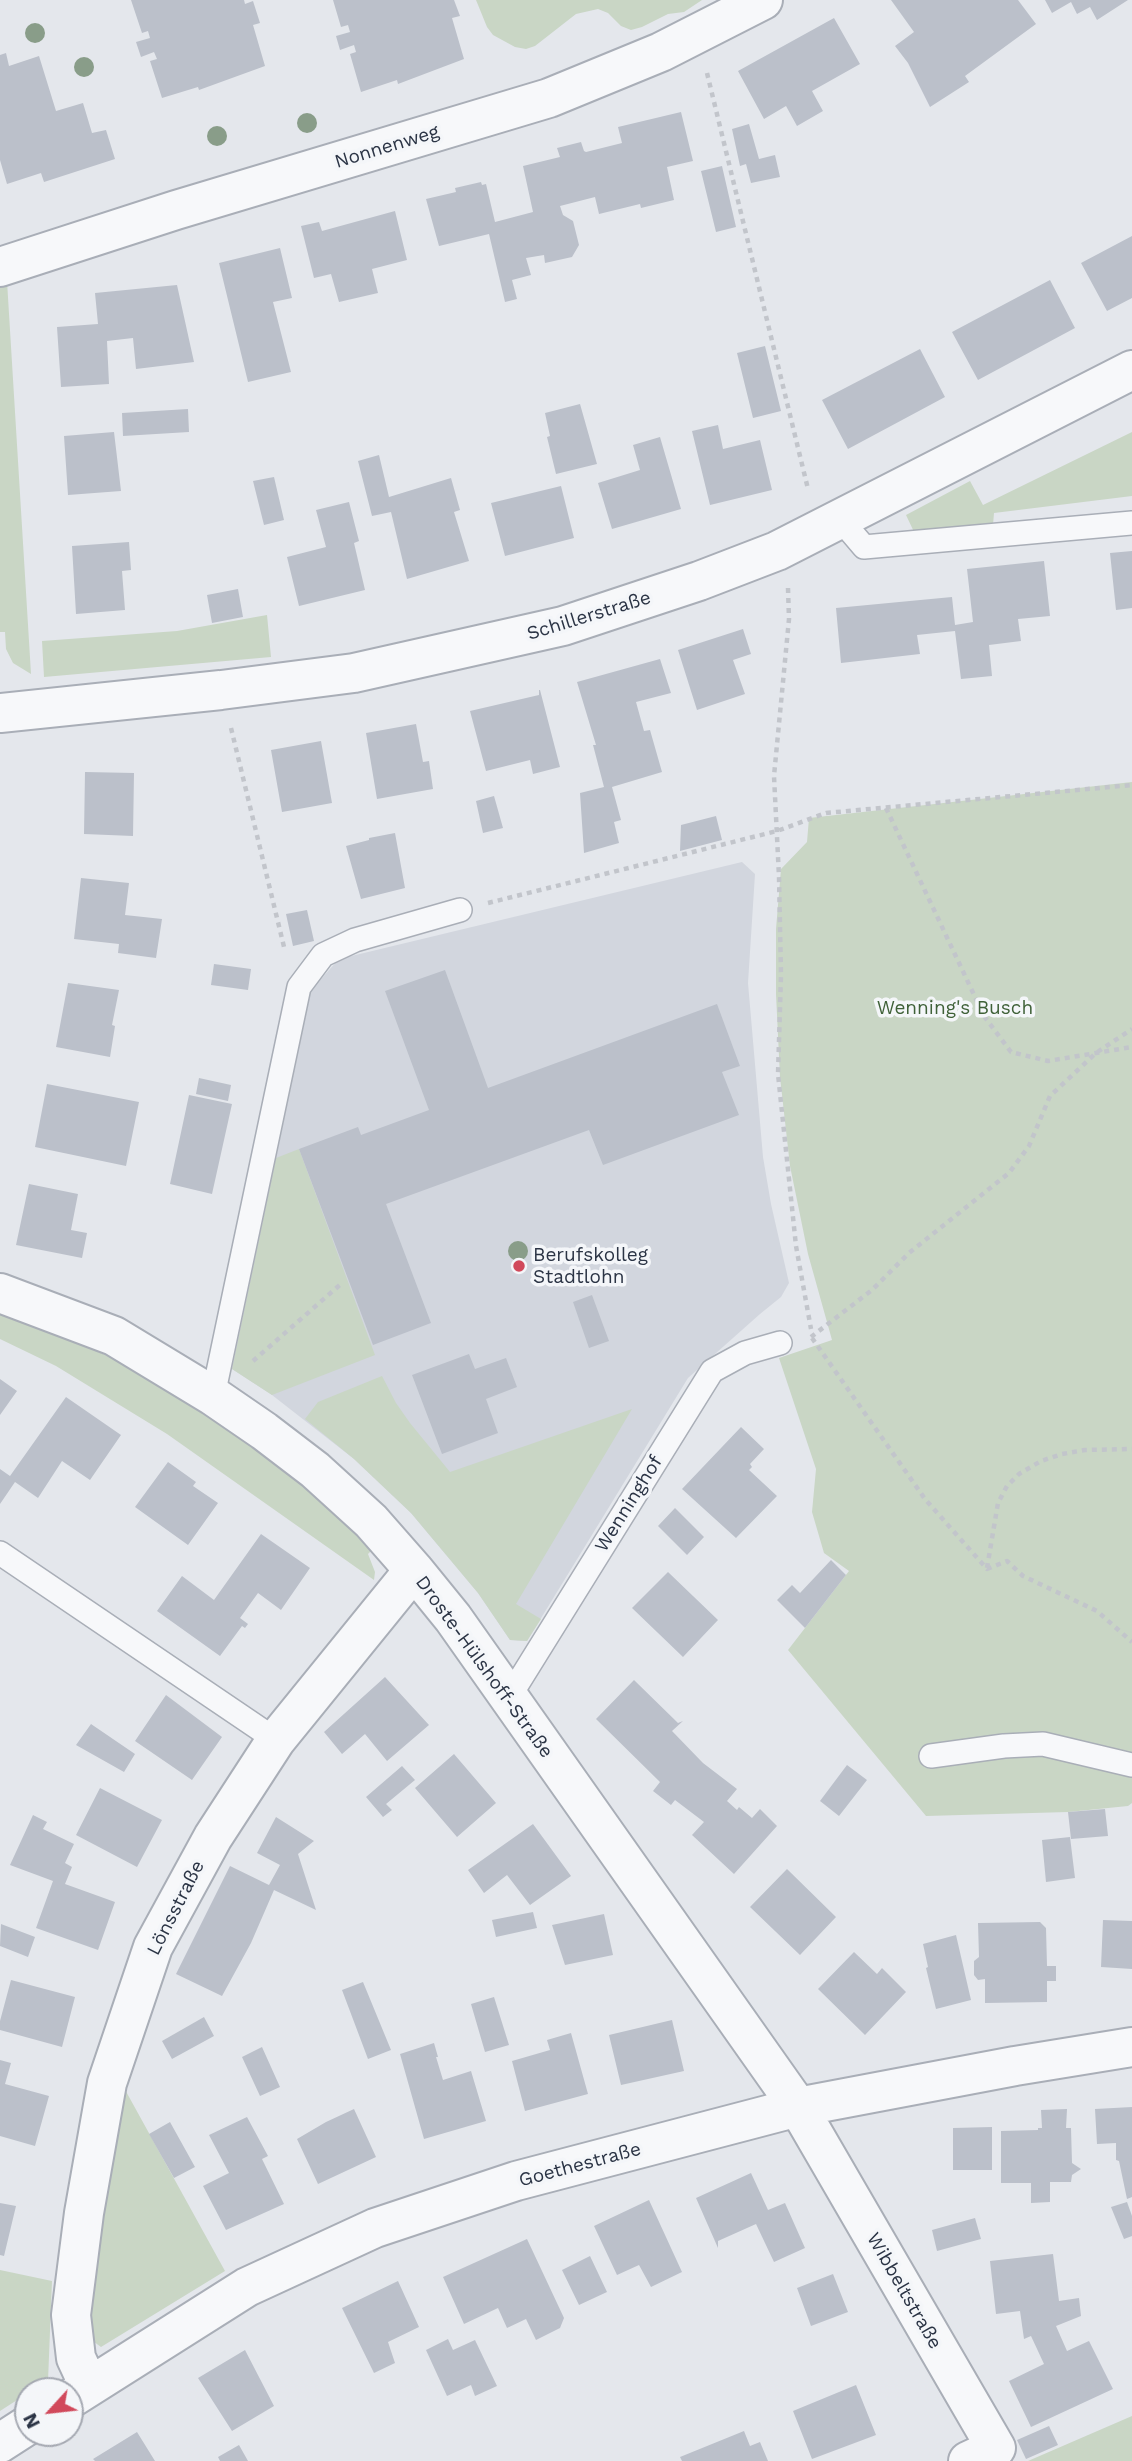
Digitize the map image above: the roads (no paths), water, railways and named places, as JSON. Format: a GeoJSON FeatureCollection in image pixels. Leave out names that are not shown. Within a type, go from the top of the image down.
{"type":"FeatureCollection","features":[{"type":"Feature","properties":{"kind":"street","name":"Nonnenweg"},"geometry":{"type":"LineString","coordinates":[[0,267],[176,210],[549,97],[661,52],[763,0]]}},
{"type":"Feature","properties":{"kind":"street","name":"Schillerstraße"},"geometry":{"type":"LineString","coordinates":[[0,713],[354,673],[563,626],[699,581],[777,551],[1132,370]]}},
{"type":"Feature","properties":{"kind":"street","name":"Droste-Hülshoff-Straße"},"geometry":{"type":"LineString","coordinates":[[0,1293],[114,1336],[213,1396],[315,1470],[371,1521],[453,1618],[798,2107]]}},
{"type":"Feature","properties":{"kind":"street","name":"Lönsstraße"},"geometry":{"type":"LineString","coordinates":[[78,2377],[71,2315],[84,2213],[107,2083],[153,1947],[213,1837],[276,1740],[414,1570]]}},
{"type":"Feature","properties":{"kind":"street","name":"Goethestraße"},"geometry":{"type":"LineString","coordinates":[[84,2390],[247,2287],[375,2228],[516,2181],[798,2107],[1132,2047]]}},
{"type":"Feature","properties":{"kind":"street","name":"Wibbeltstraße"},"geometry":{"type":"LineString","coordinates":[[798,2107],[996,2448],[968,2461]]}},
{"type":"Feature","properties":{"kind":"lane"},"geometry":{"type":"LineString","coordinates":[[830,526],[864,547],[1132,523]]}},
{"type":"Feature","properties":{"kind":"lane"},"geometry":{"type":"LineString","coordinates":[[213,1396],[299,988],[323,955],[355,940],[460,910]]}},
{"type":"Feature","properties":{"kind":"lane","name":"Wenninghof"},"geometry":{"type":"LineString","coordinates":[[508,1699],[712,1371],[745,1353],[779,1343]]}},
{"type":"Feature","properties":{"kind":"lane"},"geometry":{"type":"LineString","coordinates":[[0,1553],[276,1740]]}},
{"type":"Feature","properties":{"kind":"lane"},"geometry":{"type":"LineString","coordinates":[[931,1756],[1004,1746],[1043,1744],[1132,1765]]}},
{"type":"Feature","properties":{"kind":"place","name":"Berufskolleg Stadtlohn"},"geometry":{"type":"Point","coordinates":[519,1266]}},
{"type":"Feature","properties":{"kind":"park label","name":"Wenning's Busch"},"geometry":{"type":"Point","coordinates":[955,1008]}}]}
